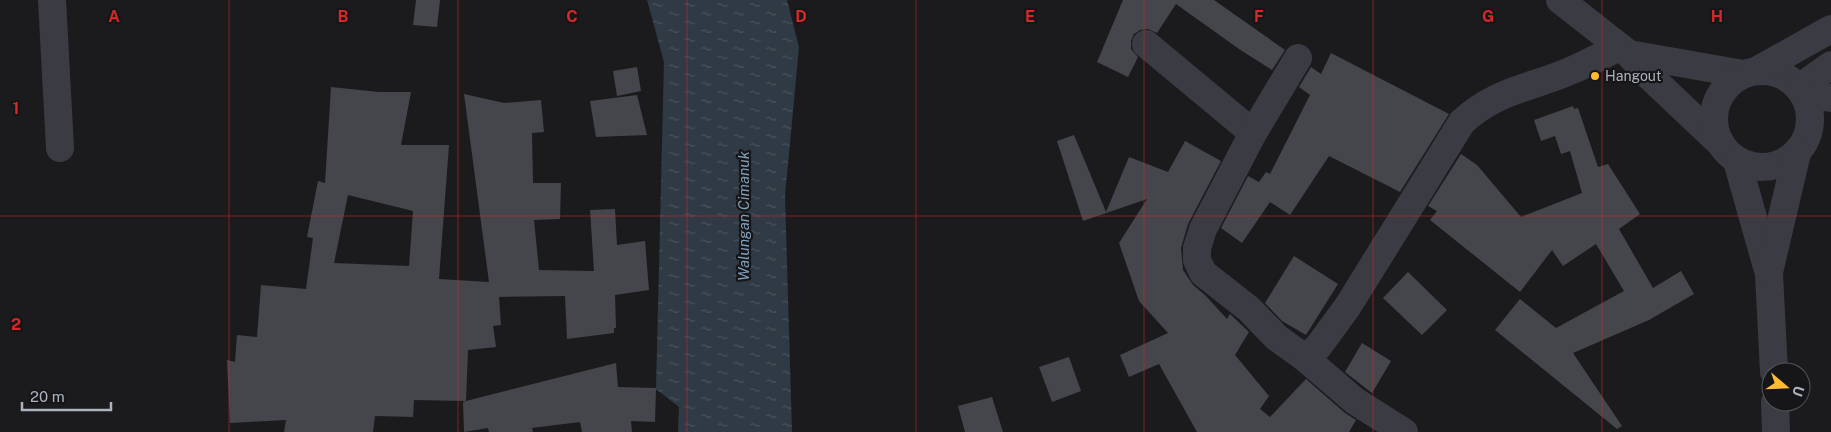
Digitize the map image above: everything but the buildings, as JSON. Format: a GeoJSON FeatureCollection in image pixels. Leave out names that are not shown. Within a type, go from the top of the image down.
{"type":"FeatureCollection","features":[{"type":"Feature","properties":{"kind":"street"},"geometry":{"type":"LineString","coordinates":[[52,0],[60,148]]}},
{"type":"Feature","properties":{"kind":"street"},"geometry":{"type":"LineString","coordinates":[[1560,0],[1624,50],[1718,141],[1726,153],[1737,161],[1749,166],[1762,168],[1786,161],[1797,153]]}},
{"type":"Feature","properties":{"kind":"street"},"geometry":{"type":"LineString","coordinates":[[1718,141],[1713,126],[1714,110],[1719,95],[1729,83],[1831,29]]}},
{"type":"Feature","properties":{"kind":"street"},"geometry":{"type":"LineString","coordinates":[[1146,44],[1253,133]]}},
{"type":"Feature","properties":{"kind":"street"},"geometry":{"type":"LineString","coordinates":[[1306,358],[1318,347],[1348,306],[1462,122],[1472,112],[1500,95],[1624,50],[1749,72],[1768,71],[1780,74],[1790,80],[1801,91],[1809,110],[1820,128],[1807,136],[1797,153],[1769,274]]}},
{"type":"Feature","properties":{"kind":"street"},"geometry":{"type":"LineString","coordinates":[[1298,58],[1253,133],[1203,229],[1197,248],[1197,260],[1203,273],[1249,308],[1276,337],[1306,358],[1355,401],[1404,432]]}},
{"type":"Feature","properties":{"kind":"street"},"geometry":{"type":"LineString","coordinates":[[1801,91],[1831,65]]}},
{"type":"Feature","properties":{"kind":"street"},"geometry":{"type":"LineString","coordinates":[[1801,91],[1831,98]]}},
{"type":"Feature","properties":{"kind":"street"},"geometry":{"type":"LineString","coordinates":[[1737,161],[1769,274],[1773,362]]}},
{"type":"Feature","properties":{"kind":"street"},"geometry":{"type":"LineString","coordinates":[[1775,412],[1776,432]]}},
{"type":"Feature","properties":{"kind":"water","name":"Walungan Cimanuk"},"geometry":{"type":"Polygon","coordinates":[[[647,0],[787,0],[799,47],[785,196],[792,432],[678,432],[679,407],[656,389],[664,62],[647,0]]]}},
{"type":"Feature","properties":{"kind":"place","name":"Hangout"},"geometry":{"type":"Point","coordinates":[1595,76]}}]}
